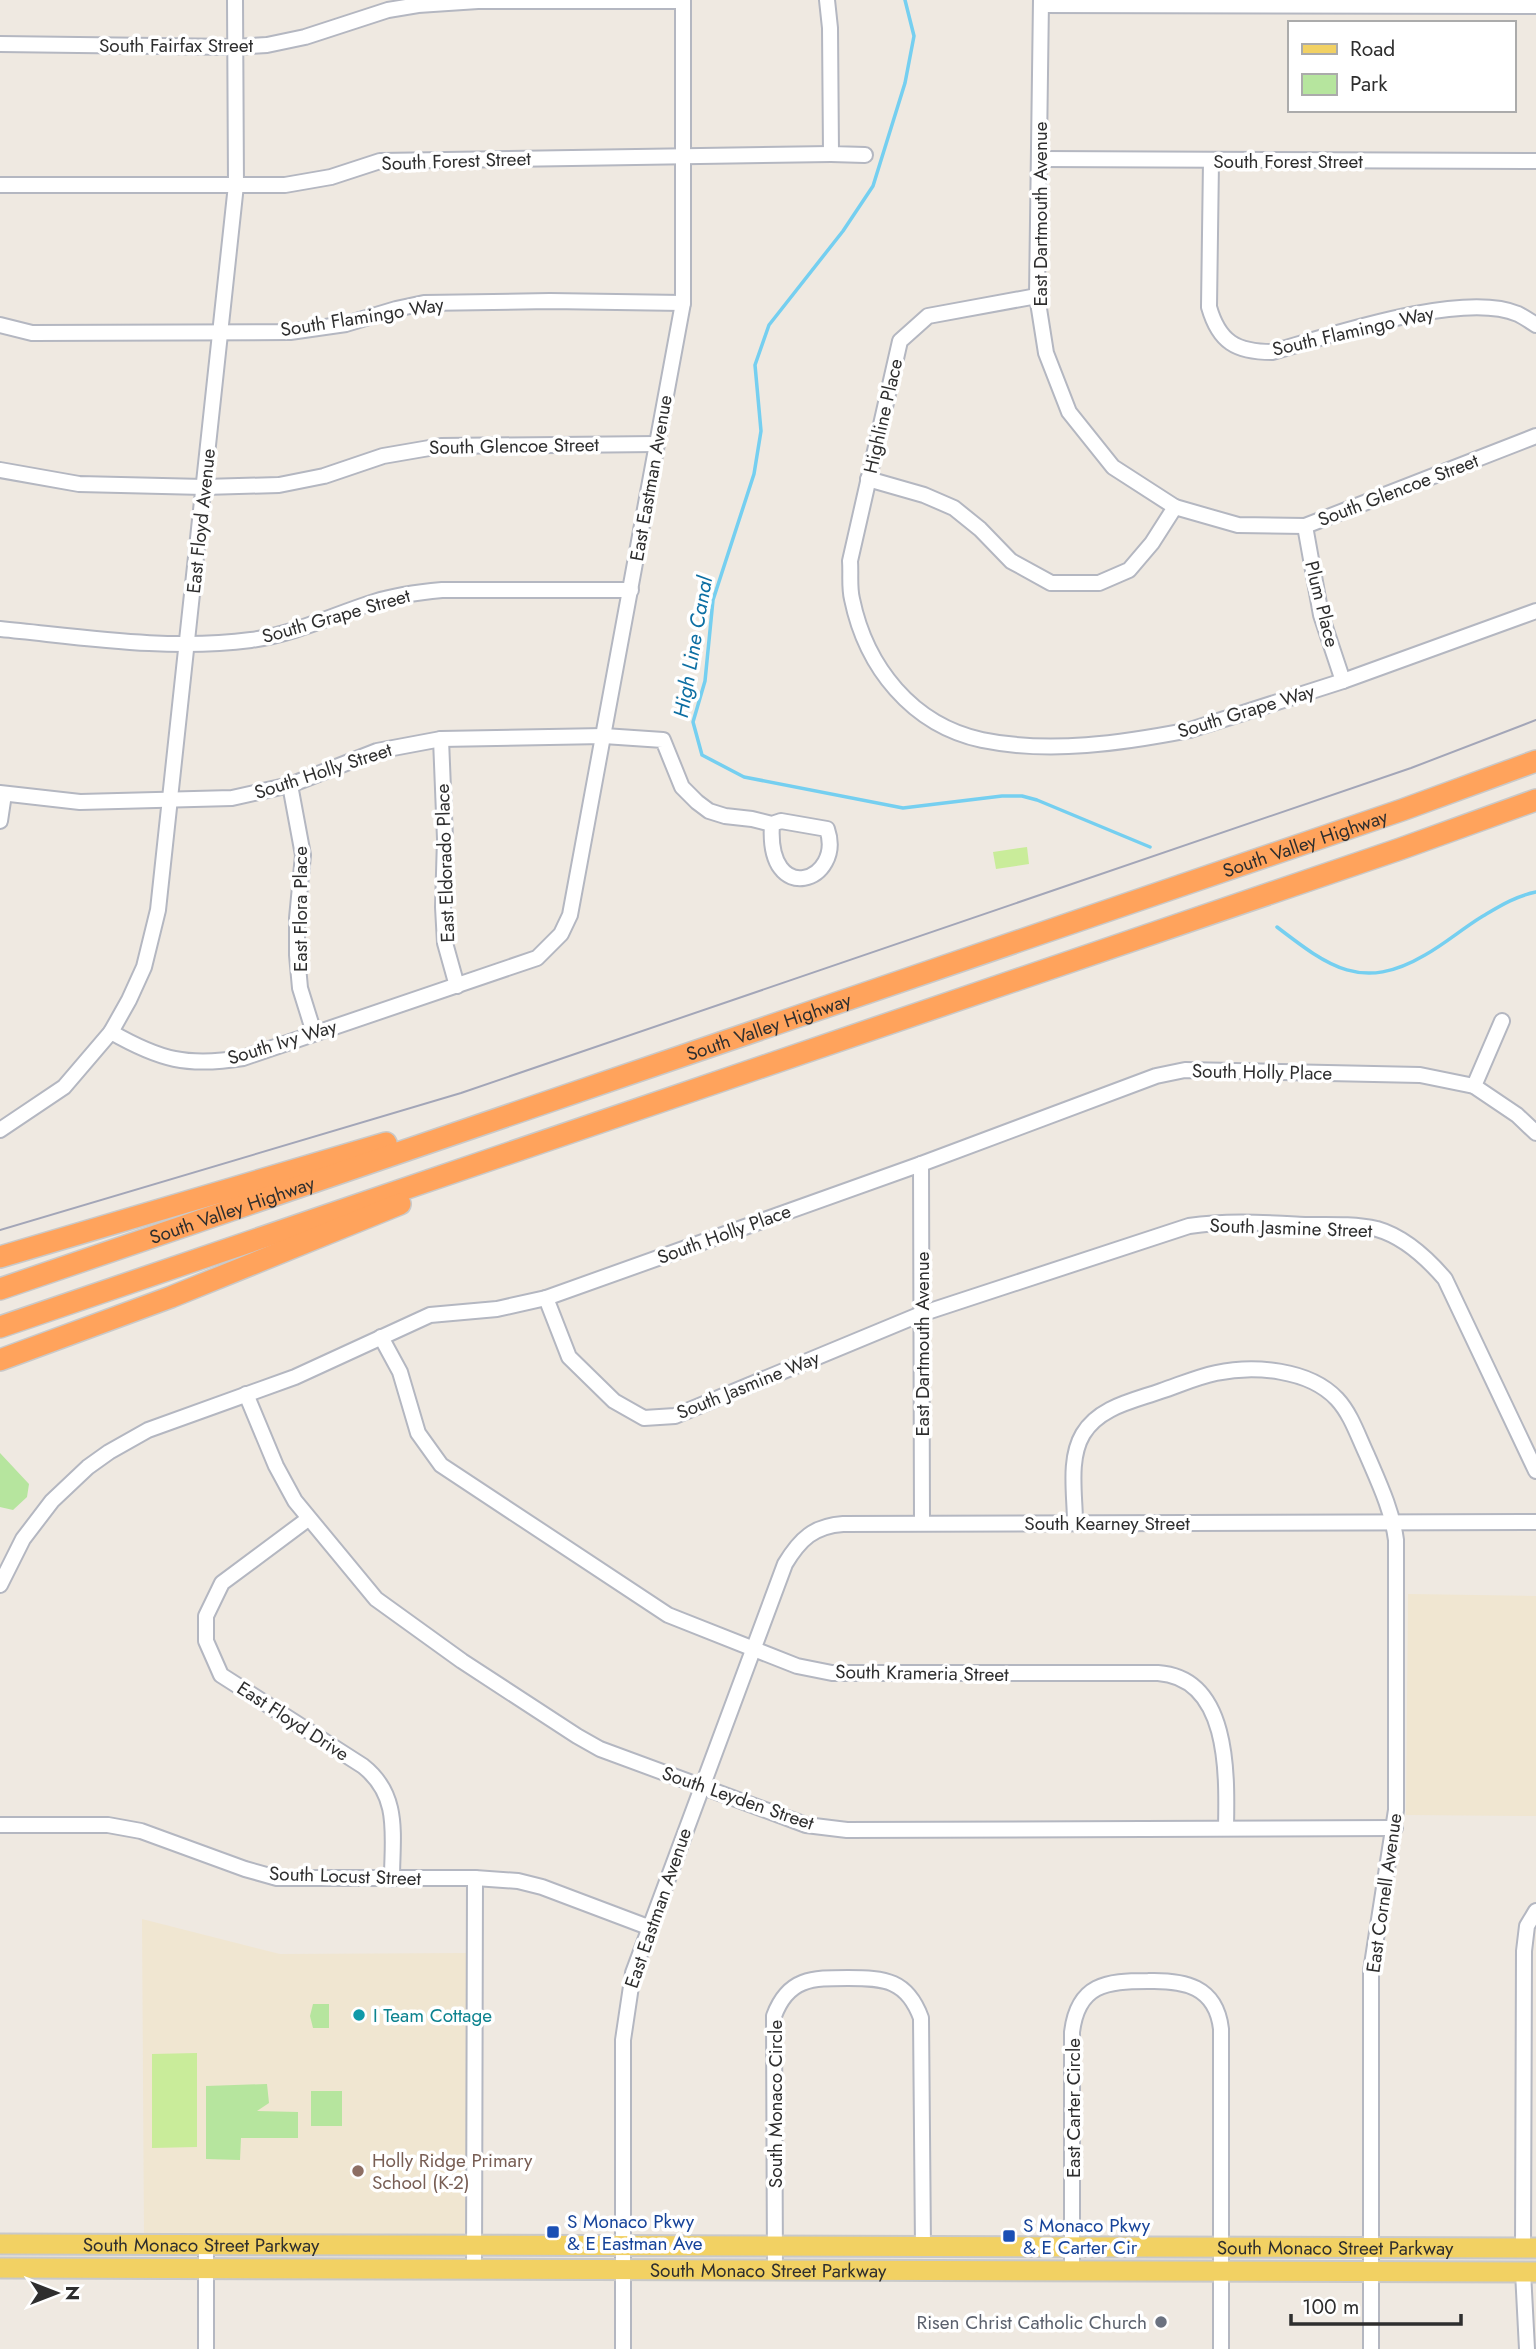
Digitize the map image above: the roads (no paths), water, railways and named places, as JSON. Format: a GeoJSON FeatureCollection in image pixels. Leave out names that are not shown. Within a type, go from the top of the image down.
{"type":"FeatureCollection","features":[{"type":"Feature","properties":{"kind":"highway","name":"South Valley Highway"},"geometry":{"type":"LineString","coordinates":[[0,1289],[1402,810],[1536,761]]}},
{"type":"Feature","properties":{"kind":"highway","name":"South Valley Highway"},"geometry":{"type":"LineString","coordinates":[[0,1327],[1400,849],[1536,800]]}},
{"type":"Feature","properties":{"kind":"highway"},"geometry":{"type":"LineString","coordinates":[[0,1257],[663,1062]]}},
{"type":"Feature","properties":{"kind":"highway"},"geometry":{"type":"LineString","coordinates":[[0,1360],[172,1297],[352,1224],[513,1152]]}},
{"type":"Feature","properties":{"kind":"main road","name":"South Monaco Street Parkway"},"geometry":{"type":"LineString","coordinates":[[0,2244],[1529,2248]]}},
{"type":"Feature","properties":{"kind":"main road","name":"South Monaco Street Parkway"},"geometry":{"type":"LineString","coordinates":[[0,2268],[1529,2272]]}},
{"type":"Feature","properties":{"kind":"street","name":"East Floyd Avenue"},"geometry":{"type":"LineString","coordinates":[[111,1032],[144,967],[158,909],[236,185],[235,0]]}},
{"type":"Feature","properties":{"kind":"street","name":"South Fairfax Street"},"geometry":{"type":"LineString","coordinates":[[0,44],[235,47],[267,45],[305,37],[388,10],[418,5],[478,1],[683,0]]}},
{"type":"Feature","properties":{"kind":"street","name":"East Eastman Avenue"},"geometry":{"type":"LineString","coordinates":[[551,946],[562,934],[570,915],[683,303],[683,0]]}},
{"type":"Feature","properties":{"kind":"street"},"geometry":{"type":"LineString","coordinates":[[827,0],[830,28],[831,154]]}},
{"type":"Feature","properties":{"kind":"street"},"geometry":{"type":"LineString","coordinates":[[1041,2],[1536,6]]}},
{"type":"Feature","properties":{"kind":"street","name":"East Dartmouth Avenue"},"geometry":{"type":"LineString","coordinates":[[1041,2],[1037,296],[1046,353],[1069,412],[1113,467],[1175,507]]}},
{"type":"Feature","properties":{"kind":"street","name":"South Forest Street"},"geometry":{"type":"LineString","coordinates":[[0,185],[285,185],[331,177],[380,161],[865,155]]}},
{"type":"Feature","properties":{"kind":"street","name":"South Forest Street"},"geometry":{"type":"LineString","coordinates":[[1039,159],[1536,161]]}},
{"type":"Feature","properties":{"kind":"street","name":"South Flamingo Way"},"geometry":{"type":"LineString","coordinates":[[1211,161],[1209,307],[1214,326],[1231,344],[1250,352],[1272,352],[1408,315],[1463,307],[1516,313],[1536,325]]}},
{"type":"Feature","properties":{"kind":"street","name":"Highline Place"},"geometry":{"type":"LineString","coordinates":[[851,596],[850,561],[900,341],[928,316],[1037,296]]}},
{"type":"Feature","properties":{"kind":"street","name":"South Flamingo Way"},"geometry":{"type":"LineString","coordinates":[[0,325],[32,333],[290,332],[346,324],[424,303],[683,303]]}},
{"type":"Feature","properties":{"kind":"street","name":"South Glencoe Street"},"geometry":{"type":"LineString","coordinates":[[1175,507],[1238,525],[1305,526],[1536,436]]}},
{"type":"Feature","properties":{"kind":"street","name":"South Glencoe Street"},"geometry":{"type":"LineString","coordinates":[[0,470],[79,484],[204,487],[279,485],[303,481],[383,456],[441,446],[657,444]]}},
{"type":"Feature","properties":{"kind":"street"},"geometry":{"type":"LineString","coordinates":[[868,479],[924,495],[954,508],[980,529],[1011,561],[1051,583],[1099,583],[1129,570],[1152,543],[1175,507]]}},
{"type":"Feature","properties":{"kind":"street","name":"Plum Place"},"geometry":{"type":"LineString","coordinates":[[1305,526],[1321,615],[1343,681]]}},
{"type":"Feature","properties":{"kind":"street","name":"South Grape Street"},"geometry":{"type":"LineString","coordinates":[[0,629],[188,645],[278,635],[376,601],[414,593],[442,590],[631,590]]}},
{"type":"Feature","properties":{"kind":"street","name":"South Grape Way"},"geometry":{"type":"LineString","coordinates":[[851,596],[866,645],[891,686],[911,705],[947,728],[980,740],[1018,744],[1087,744],[1190,730],[1343,681],[1536,611]]}},
{"type":"Feature","properties":{"kind":"street","name":"South Holly Street"},"geometry":{"type":"LineString","coordinates":[[2,793],[80,802],[232,798],[290,785],[364,754],[401,745],[441,739],[604,736],[663,740],[682,787],[709,811],[772,824],[781,821],[827,829],[830,848],[820,871],[811,877],[797,879],[786,875],[778,867],[770,844],[772,824]]}},
{"type":"Feature","properties":{"kind":"street","name":"East Eldorado Place"},"geometry":{"type":"LineString","coordinates":[[441,739],[445,839],[443,919],[445,943],[457,986]]}},
{"type":"Feature","properties":{"kind":"street","name":"East Flora Place"},"geometry":{"type":"LineString","coordinates":[[290,785],[303,855],[297,918],[300,988],[313,1033]]}},
{"type":"Feature","properties":{"kind":"street"},"geometry":{"type":"LineString","coordinates":[[0,821],[2,793]]}},
{"type":"Feature","properties":{"kind":"street","name":"South Ivy Way"},"geometry":{"type":"LineString","coordinates":[[111,1032],[173,1060],[197,1063],[243,1058],[537,958],[551,946]]}},
{"type":"Feature","properties":{"kind":"street"},"geometry":{"type":"LineString","coordinates":[[1474,1086],[1502,1021]]}},
{"type":"Feature","properties":{"kind":"street"},"geometry":{"type":"LineString","coordinates":[[0,1130],[64,1087],[111,1032]]}},
{"type":"Feature","properties":{"kind":"street","name":"South Holly Place"},"geometry":{"type":"LineString","coordinates":[[0,1585],[23,1539],[60,1493],[88,1467],[148,1430],[295,1377],[430,1315],[497,1309],[546,1298],[921,1164],[1156,1076],[1185,1070],[1420,1075],[1474,1086],[1517,1115],[1536,1133]]}},
{"type":"Feature","properties":{"kind":"street","name":"East Dartmouth Avenue"},"geometry":{"type":"LineString","coordinates":[[921,1164],[922,1523]]}},
{"type":"Feature","properties":{"kind":"street","name":"South Jasmine Street"},"geometry":{"type":"LineString","coordinates":[[921,1314],[1189,1226],[1215,1222],[1352,1226],[1378,1230],[1405,1242],[1428,1259],[1445,1279],[1536,1471]]}},
{"type":"Feature","properties":{"kind":"street","name":"South Jasmine Way"},"geometry":{"type":"LineString","coordinates":[[546,1298],[569,1357],[614,1401],[644,1419],[675,1416],[921,1314]]}},
{"type":"Feature","properties":{"kind":"street","name":"South Krameria Street"},"geometry":{"type":"LineString","coordinates":[[381,1338],[400,1372],[418,1433],[441,1465],[668,1615],[797,1666],[832,1673],[1158,1674],[1180,1677],[1199,1689],[1205,1698],[1223,1746],[1226,1761],[1226,1828]]}},
{"type":"Feature","properties":{"kind":"street"},"geometry":{"type":"LineString","coordinates":[[1075,1523],[1074,1463],[1081,1437],[1095,1419],[1117,1406],[1207,1375],[1231,1371],[1288,1373],[1309,1379],[1329,1392],[1350,1417],[1394,1522]]}},
{"type":"Feature","properties":{"kind":"street","name":"South Leyden Street"},"geometry":{"type":"LineString","coordinates":[[246,1394],[276,1466],[295,1501],[376,1599],[462,1661],[600,1749],[806,1825],[847,1830],[1395,1828]]}},
{"type":"Feature","properties":{"kind":"street","name":"East Floyd Drive"},"geometry":{"type":"LineString","coordinates":[[308,1519],[222,1583],[206,1616],[206,1641],[221,1675],[352,1759],[380,1781],[390,1804],[392,1879]]}},
{"type":"Feature","properties":{"kind":"street","name":"East Cornell Avenue"},"geometry":{"type":"LineString","coordinates":[[1371,2349],[1371,1971],[1395,1828],[1394,1522]]}},
{"type":"Feature","properties":{"kind":"street","name":"South Kearney Street"},"geometry":{"type":"LineString","coordinates":[[753,1647],[793,1549],[824,1526],[922,1523],[1536,1522]]}},
{"type":"Feature","properties":{"kind":"street","name":"East Eastman Avenue"},"geometry":{"type":"LineString","coordinates":[[623,2349],[625,2016],[633,1973],[753,1647]]}},
{"type":"Feature","properties":{"kind":"street","name":"South Locust Street"},"geometry":{"type":"LineString","coordinates":[[0,1825],[108,1825],[141,1831],[277,1878],[475,1878],[517,1881],[542,1887],[649,1927]]}},
{"type":"Feature","properties":{"kind":"street"},"geometry":{"type":"LineString","coordinates":[[474,2270],[475,1878]]}},
{"type":"Feature","properties":{"kind":"street"},"geometry":{"type":"LineString","coordinates":[[1529,2248],[1524,1951],[1527,1926],[1536,1911]]}},
{"type":"Feature","properties":{"kind":"street","name":"South Monaco Circle"},"geometry":{"type":"LineString","coordinates":[[775,2270],[774,2016],[778,2003],[787,1992],[804,1981],[820,1978],[877,1978],[892,1982],[909,1996],[921,2018],[923,2248]]}},
{"type":"Feature","properties":{"kind":"street","name":"East Carter Circle"},"geometry":{"type":"LineString","coordinates":[[1073,2270],[1074,2019],[1087,1996],[1115,1981],[1169,1980],[1196,1987],[1212,2001],[1220,2021],[1221,2349]]}},
{"type":"Feature","properties":{"kind":"street"},"geometry":{"type":"LineString","coordinates":[[206,2245],[206,2349]]}},
{"type":"Feature","properties":{"kind":"street"},"geometry":{"type":"LineString","coordinates":[[1527,2349],[1529,2272]]}},
{"type":"Feature","properties":{"kind":"waterway","name":"High Line Canal"},"geometry":{"type":"LineString","coordinates":[[905,0],[914,36],[905,83],[873,186],[843,231],[769,325],[755,365],[761,431],[754,474],[713,600],[705,681],[693,722],[702,755],[744,777],[903,808],[1022,796],[1150,847]]}},
{"type":"Feature","properties":{"kind":"waterway","name":"High Line Canal"},"geometry":{"type":"LineString","coordinates":[[1277,927],[1330,963],[1364,973],[1383,972],[1425,955],[1496,909],[1536,892]]}},
{"type":"Feature","properties":{"kind":"tram line"},"geometry":{"type":"LineString","coordinates":[[0,1230],[461,1093],[1411,768],[1536,720]]}},
{"type":"Feature","properties":{"kind":"place","name":"I Team Cottage"},"geometry":{"type":"Point","coordinates":[359,2015]}},
{"type":"Feature","properties":{"kind":"place","name":"Holly Ridge Primary School (K-2)"},"geometry":{"type":"Point","coordinates":[358,2171]}},
{"type":"Feature","properties":{"kind":"place","name":"S Monaco Pkwy & E Eastman Ave"},"geometry":{"type":"Point","coordinates":[553,2232]}},
{"type":"Feature","properties":{"kind":"place","name":"S Monaco Pkwy & E Carter Cir"},"geometry":{"type":"Point","coordinates":[1009,2236]}},
{"type":"Feature","properties":{"kind":"place","name":"Risen Christ Catholic Church"},"geometry":{"type":"Point","coordinates":[1161,2322]}}]}
